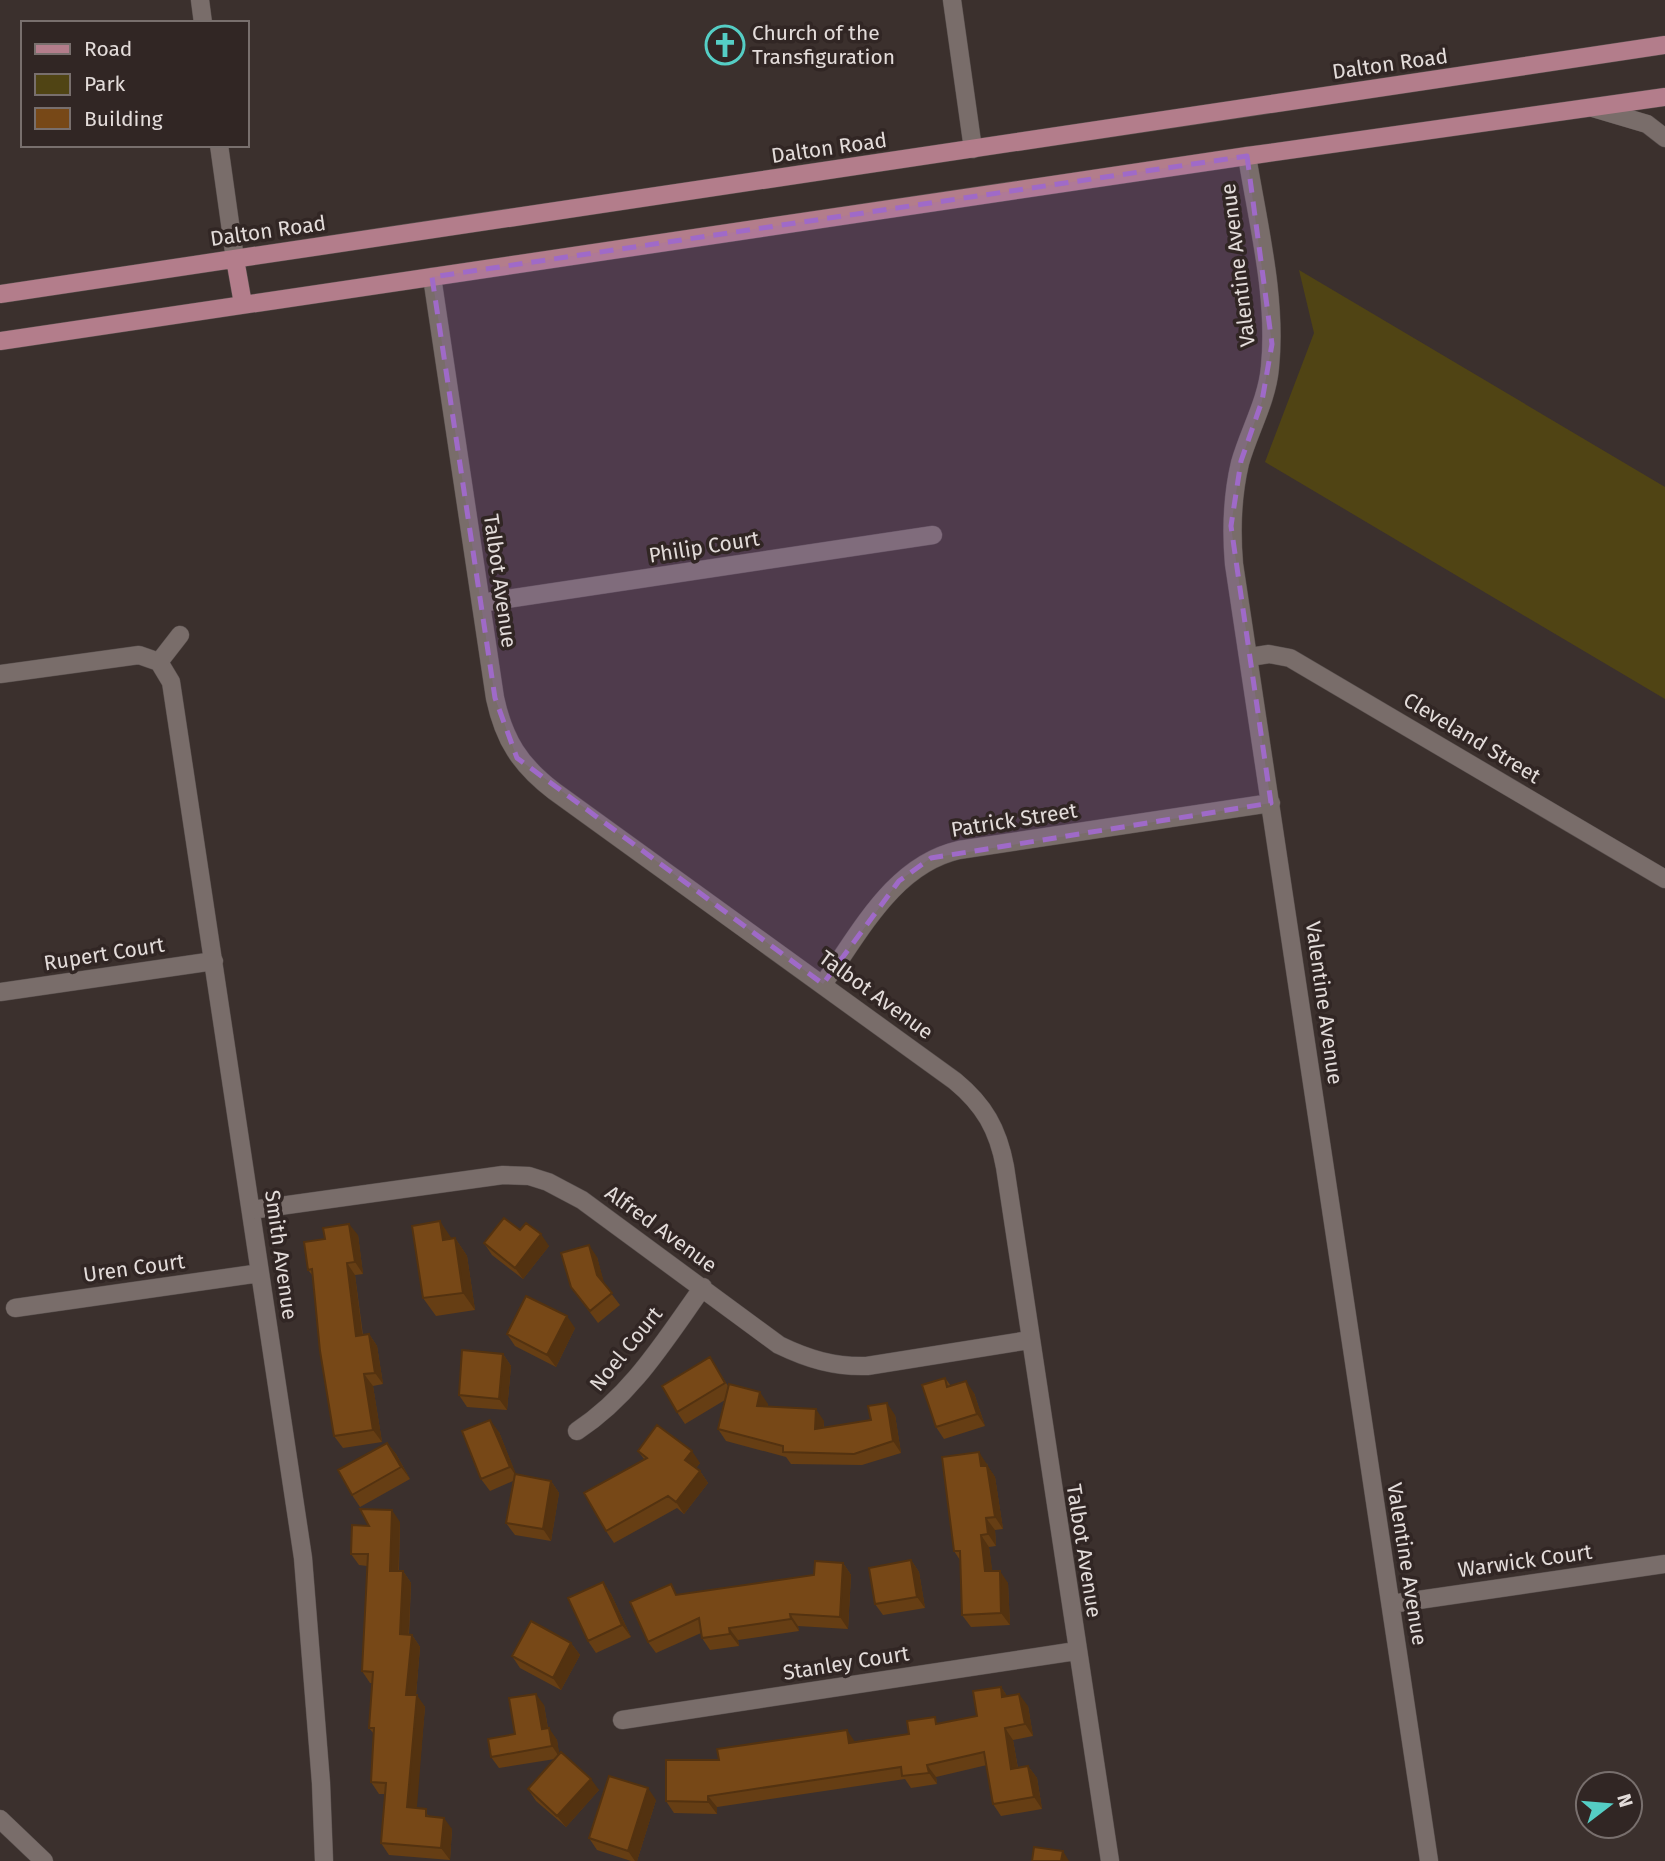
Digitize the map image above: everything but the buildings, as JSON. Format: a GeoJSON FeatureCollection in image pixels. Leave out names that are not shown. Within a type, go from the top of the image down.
{"type":"FeatureCollection","features":[{"type":"Feature","properties":{"kind":"main road","name":"Dalton Road"},"geometry":{"type":"LineString","coordinates":[[0,294],[1665,45]]}},
{"type":"Feature","properties":{"kind":"main road"},"geometry":{"type":"LineString","coordinates":[[0,341],[1247,156],[1665,97]]}},
{"type":"Feature","properties":{"kind":"main road"},"geometry":{"type":"LineString","coordinates":[[235,259],[243,304]]}},
{"type":"Feature","properties":{"kind":"street"},"geometry":{"type":"LineString","coordinates":[[200,0],[203,21]]}},
{"type":"Feature","properties":{"kind":"street"},"geometry":{"type":"LineString","coordinates":[[952,0],[972,149]]}},
{"type":"Feature","properties":{"kind":"street"},"geometry":{"type":"LineString","coordinates":[[1592,108],[1647,124],[1665,138]]}},
{"type":"Feature","properties":{"kind":"street"},"geometry":{"type":"LineString","coordinates":[[219,147],[235,259]]}},
{"type":"Feature","properties":{"kind":"street","name":"Valentine Avenue"},"geometry":{"type":"LineString","coordinates":[[1247,156],[1267,284],[1272,344],[1270,370],[1262,401],[1241,461],[1231,526],[1429,1861]]}},
{"type":"Feature","properties":{"kind":"street","name":"Talbot Avenue"},"geometry":{"type":"LineString","coordinates":[[432,277],[500,722],[517,758],[565,799],[961,1086],[989,1116],[1001,1142],[1076,1651],[1110,1861]]}},
{"type":"Feature","properties":{"kind":"street","name":"Philip Court"},"geometry":{"type":"LineString","coordinates":[[481,603],[933,536]]}},
{"type":"Feature","properties":{"kind":"street"},"geometry":{"type":"LineString","coordinates":[[0,674],[139,655],[159,662],[180,635]]}},
{"type":"Feature","properties":{"kind":"street","name":"Cleveland Street"},"geometry":{"type":"LineString","coordinates":[[1250,657],[1269,654],[1290,658],[1665,879]]}},
{"type":"Feature","properties":{"kind":"street","name":"Smith Avenue"},"geometry":{"type":"LineString","coordinates":[[159,662],[166,670],[174,696],[303,1558],[324,1861]]}},
{"type":"Feature","properties":{"kind":"street","name":"Patrick Street"},"geometry":{"type":"LineString","coordinates":[[823,984],[900,881],[931,858],[959,850],[1271,803]]}},
{"type":"Feature","properties":{"kind":"street","name":"Rupert Court"},"geometry":{"type":"LineString","coordinates":[[0,992],[214,961]]}},
{"type":"Feature","properties":{"kind":"street","name":"Alfred Avenue"},"geometry":{"type":"LineString","coordinates":[[251,1210],[469,1178],[529,1176],[548,1182],[582,1200],[779,1345],[801,1356],[837,1365],[867,1366],[1029,1340]]}},
{"type":"Feature","properties":{"kind":"street","name":"Uren Court"},"geometry":{"type":"LineString","coordinates":[[15,1308],[260,1273]]}},
{"type":"Feature","properties":{"kind":"street","name":"Noel Court"},"geometry":{"type":"LineString","coordinates":[[578,1431],[610,1408],[630,1388],[703,1287]]}},
{"type":"Feature","properties":{"kind":"street","name":"Warwick Court"},"geometry":{"type":"LineString","coordinates":[[1391,1604],[1665,1564]]}},
{"type":"Feature","properties":{"kind":"street","name":"Stanley Court"},"geometry":{"type":"LineString","coordinates":[[622,1720],[1076,1651]]}},
{"type":"Feature","properties":{"kind":"street"},"geometry":{"type":"LineString","coordinates":[[0,1819],[44,1861]]}},
{"type":"Feature","properties":{"kind":"highlighted area"},"geometry":{"type":"Polygon","coordinates":[[[1247,156],[1272,344],[1262,401],[1241,461],[1231,526],[1271,803],[931,858],[899,881],[823,984],[517,758],[495,698],[432,277],[1247,156]]]}},
{"type":"Feature","properties":{"kind":"green space"},"geometry":{"type":"Polygon","coordinates":[[[1299,270],[1665,487],[1665,699],[1265,462],[1314,333],[1299,270]]]}},
{"type":"Feature","properties":{"kind":"place","name":"Church of the Transfiguration"},"geometry":{"type":"Point","coordinates":[725,45]}}]}
